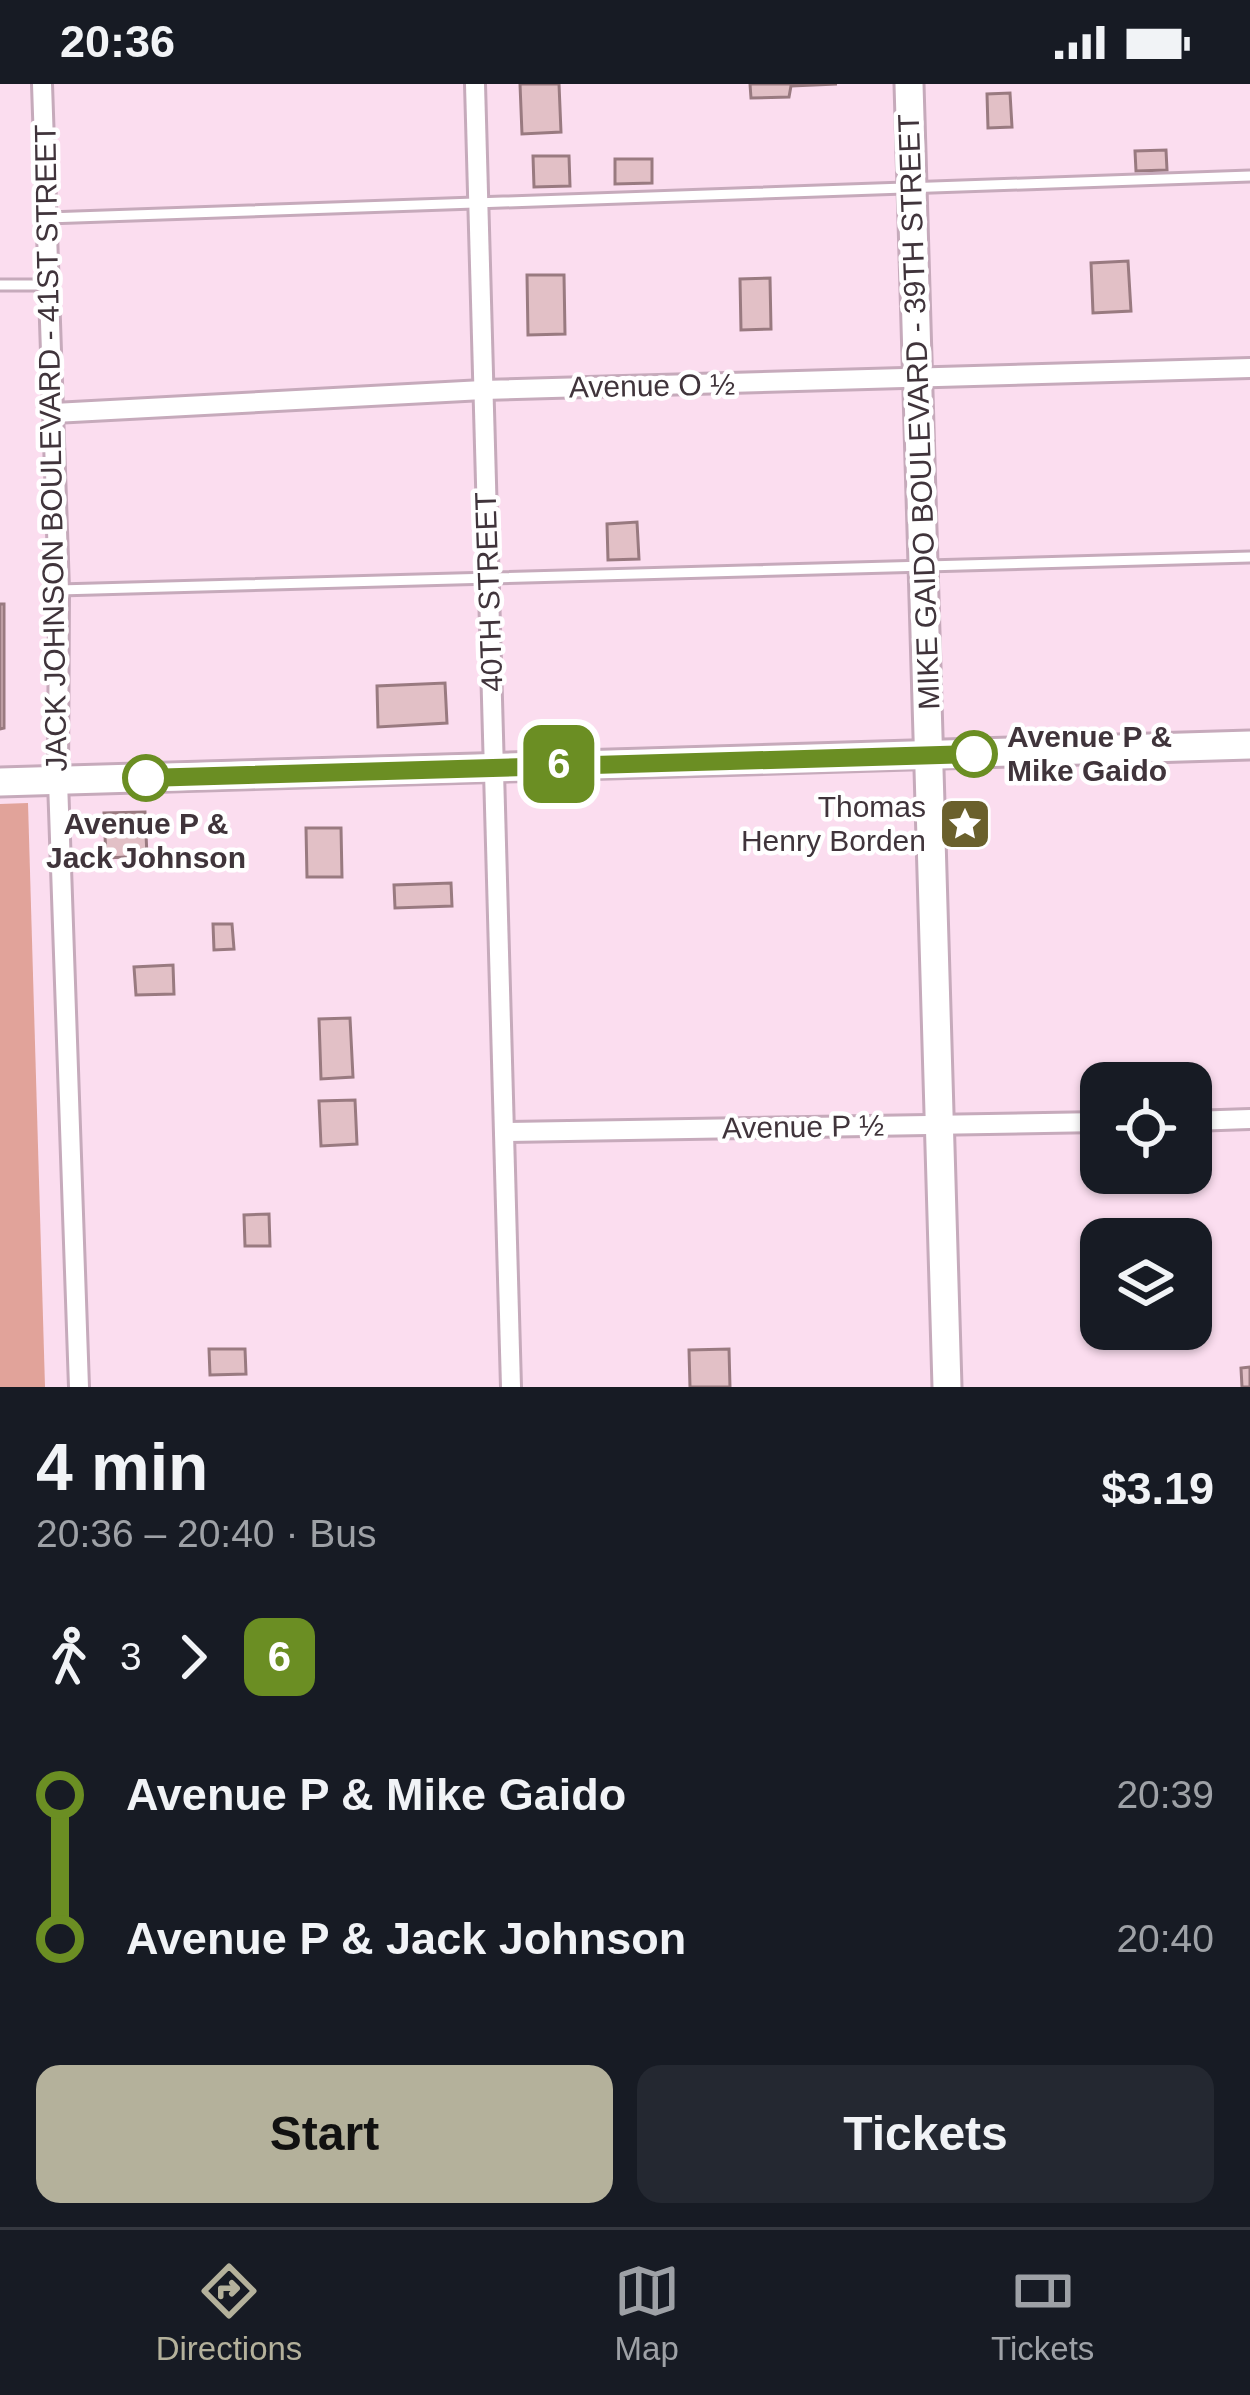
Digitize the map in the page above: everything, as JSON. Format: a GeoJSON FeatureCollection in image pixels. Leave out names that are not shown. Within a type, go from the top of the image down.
{"type":"FeatureCollection","features":[{"type":"Feature","properties":{"kind":"main road","name":"MIKE GAIDO BOULEVARD - 39TH STREET"},"geometry":{"type":"LineString","coordinates":[[909,84],[947,1387]]}},
{"type":"Feature","properties":{"kind":"main road"},"geometry":{"type":"LineString","coordinates":[[0,782],[1250,746]]}},
{"type":"Feature","properties":{"kind":"street","name":"JACK JOHNSON BOULEVARD - 41ST STREET"},"geometry":{"type":"LineString","coordinates":[[42,84],[59,590],[58,781],[80,1387]]}},
{"type":"Feature","properties":{"kind":"street","name":"40TH STREET"},"geometry":{"type":"LineString","coordinates":[[475,84],[511,1387]]}},
{"type":"Feature","properties":{"kind":"street","name":"Avenue O ½"},"geometry":{"type":"LineString","coordinates":[[54,413],[483,390],[1250,368]]}},
{"type":"Feature","properties":{"kind":"street"},"geometry":{"type":"LineString","coordinates":[[1212,1120],[1250,1120]]}},
{"type":"Feature","properties":{"kind":"street","name":"Avenue P ½"},"geometry":{"type":"LineString","coordinates":[[504,1132],[1080,1122]]}},
{"type":"Feature","properties":{"kind":"lane"},"geometry":{"type":"LineString","coordinates":[[47,218],[1250,176]]}},
{"type":"Feature","properties":{"kind":"lane"},"geometry":{"type":"LineString","coordinates":[[0,285],[49,285]]}},
{"type":"Feature","properties":{"kind":"lane"},"geometry":{"type":"LineString","coordinates":[[59,590],[1250,557]]}},
{"type":"Feature","properties":{"kind":"shaded area"},"geometry":{"type":"Polygon","coordinates":[[[28,803],[45,1387],[0,1387],[0,804],[28,803]]]}},
{"type":"Feature","properties":{"kind":"building"},"geometry":{"type":"Polygon","coordinates":[[[520,84],[559,84],[561,132],[522,134],[520,84]]]}},
{"type":"Feature","properties":{"kind":"building"},"geometry":{"type":"Polygon","coordinates":[[[750,84],[837,84],[791,86],[789,97],[751,98],[750,84]]]}},
{"type":"Feature","properties":{"kind":"building"},"geometry":{"type":"Polygon","coordinates":[[[1010,93],[1012,127],[988,128],[987,94],[1010,93]]]}},
{"type":"Feature","properties":{"kind":"building"},"geometry":{"type":"Polygon","coordinates":[[[1166,150],[1167,170],[1136,171],[1135,151],[1166,150]]]}},
{"type":"Feature","properties":{"kind":"building"},"geometry":{"type":"Polygon","coordinates":[[[533,156],[569,156],[570,186],[534,187],[533,156]]]}},
{"type":"Feature","properties":{"kind":"building"},"geometry":{"type":"Polygon","coordinates":[[[615,159],[652,159],[652,183],[615,184],[615,159]]]}},
{"type":"Feature","properties":{"kind":"building"},"geometry":{"type":"Polygon","coordinates":[[[1128,261],[1131,311],[1093,313],[1091,263],[1128,261]]]}},
{"type":"Feature","properties":{"kind":"building"},"geometry":{"type":"Polygon","coordinates":[[[527,275],[564,275],[565,334],[528,335],[527,275]]]}},
{"type":"Feature","properties":{"kind":"building"},"geometry":{"type":"Polygon","coordinates":[[[770,278],[771,329],[741,330],[740,279],[770,278]]]}},
{"type":"Feature","properties":{"kind":"building"},"geometry":{"type":"Polygon","coordinates":[[[637,522],[639,559],[608,560],[607,524],[637,522]]]}},
{"type":"Feature","properties":{"kind":"building"},"geometry":{"type":"Polygon","coordinates":[[[0,604],[4,604],[4,728],[0,729],[0,604]]]}},
{"type":"Feature","properties":{"kind":"building"},"geometry":{"type":"Polygon","coordinates":[[[445,683],[447,723],[378,727],[377,686],[445,683]]]}},
{"type":"Feature","properties":{"kind":"building"},"geometry":{"type":"Polygon","coordinates":[[[145,812],[147,856],[106,858],[104,813],[145,812]]]}},
{"type":"Feature","properties":{"kind":"building"},"geometry":{"type":"Polygon","coordinates":[[[306,828],[341,828],[342,877],[307,877],[306,828]]]}},
{"type":"Feature","properties":{"kind":"building"},"geometry":{"type":"Polygon","coordinates":[[[451,883],[452,906],[395,908],[394,885],[451,883]]]}},
{"type":"Feature","properties":{"kind":"building"},"geometry":{"type":"Polygon","coordinates":[[[213,924],[232,924],[234,949],[214,950],[213,924]]]}},
{"type":"Feature","properties":{"kind":"building"},"geometry":{"type":"Polygon","coordinates":[[[173,965],[174,994],[136,995],[134,967],[173,965]]]}},
{"type":"Feature","properties":{"kind":"building"},"geometry":{"type":"Polygon","coordinates":[[[350,1018],[353,1077],[321,1079],[319,1019],[350,1018]]]}},
{"type":"Feature","properties":{"kind":"building"},"geometry":{"type":"Polygon","coordinates":[[[355,1100],[357,1144],[321,1146],[319,1101],[355,1100]]]}},
{"type":"Feature","properties":{"kind":"building"},"geometry":{"type":"Polygon","coordinates":[[[269,1214],[270,1246],[245,1246],[244,1215],[269,1214]]]}},
{"type":"Feature","properties":{"kind":"building"},"geometry":{"type":"Polygon","coordinates":[[[209,1349],[245,1349],[246,1374],[210,1375],[209,1349]]]}},
{"type":"Feature","properties":{"kind":"building"},"geometry":{"type":"Polygon","coordinates":[[[729,1349],[730,1387],[690,1387],[689,1350],[729,1349]]]}},
{"type":"Feature","properties":{"kind":"building"},"geometry":{"type":"Polygon","coordinates":[[[1250,1367],[1250,1387],[1242,1387],[1241,1368],[1250,1367]]]}},
{"type":"Feature","properties":{"kind":"bus line","name":"6"},"geometry":{"type":"LineString","coordinates":[[146,778],[974,754]]}},
{"type":"Feature","properties":{"kind":"place","name":"Avenue P & Mike Gaido"},"geometry":{"type":"Point","coordinates":[974,754]}},
{"type":"Feature","properties":{"kind":"place","name":"Avenue P & Jack Johnson"},"geometry":{"type":"Point","coordinates":[146,778]}},
{"type":"Feature","properties":{"kind":"place","name":"Thomas Henry Borden"},"geometry":{"type":"Point","coordinates":[965,824]}}]}
